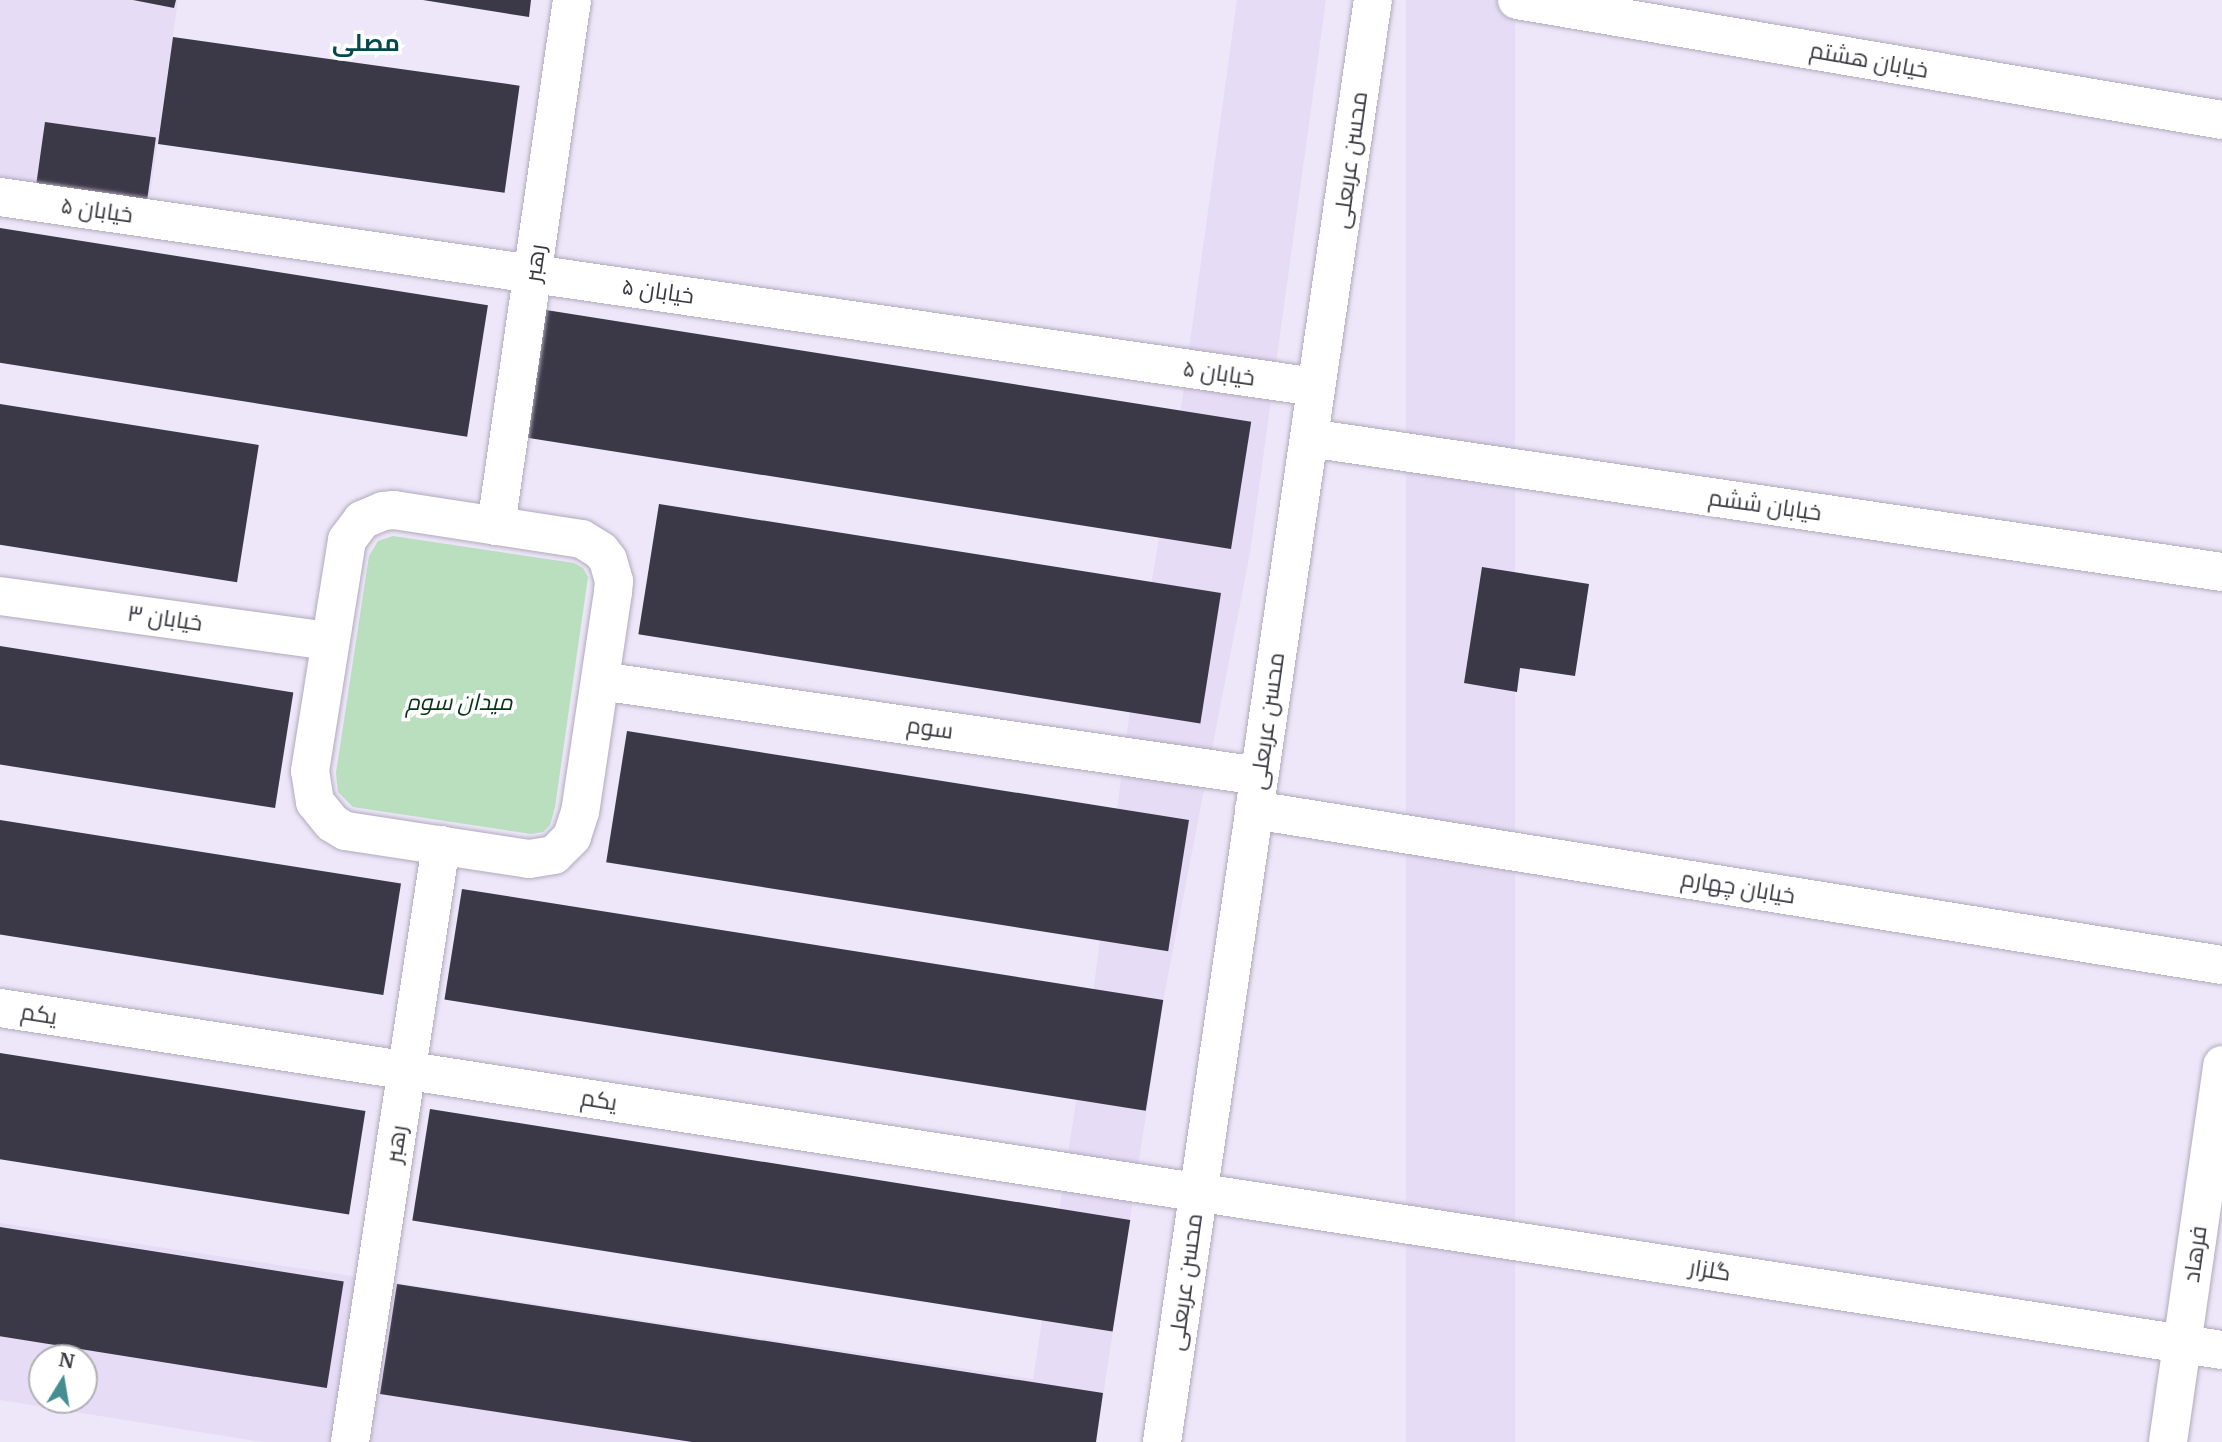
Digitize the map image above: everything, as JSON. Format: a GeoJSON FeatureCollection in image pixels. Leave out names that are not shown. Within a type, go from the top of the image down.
{"type":"FeatureCollection","features":[{"type":"Feature","properties":{"kind":"street","name":"رهبر"},"geometry":{"type":"LineString","coordinates":[[496,526],[572,0]]}},
{"type":"Feature","properties":{"kind":"street","name":"محسن عربعلی"},"geometry":{"type":"LineString","coordinates":[[1162,1442],[1374,0]]}},
{"type":"Feature","properties":{"kind":"street","name":"خیابان هشتم"},"geometry":{"type":"LineString","coordinates":[[1517,0],[2222,120]]}},
{"type":"Feature","properties":{"kind":"street","name":"خیابان ۵"},"geometry":{"type":"LineString","coordinates":[[0,197],[1316,387]]}},
{"type":"Feature","properties":{"kind":"street","name":"خیابان ششم"},"geometry":{"type":"LineString","coordinates":[[1309,438],[2222,572]]}},
{"type":"Feature","properties":{"kind":"street"},"geometry":{"type":"LineString","coordinates":[[394,510],[496,526],[582,539],[601,551],[608,560],[614,581],[580,812],[572,837],[564,848],[554,855],[529,859],[345,831],[332,823],[315,802],[310,771],[347,540],[362,520],[372,514],[394,510]]}},
{"type":"Feature","properties":{"kind":"street","name":"خیابان ۳"},"geometry":{"type":"LineString","coordinates":[[0,596],[331,640]]}},
{"type":"Feature","properties":{"kind":"street","name":"سوم"},"geometry":{"type":"LineString","coordinates":[[600,681],[1257,793]]}},
{"type":"Feature","properties":{"kind":"street","name":"خیابان چهارم"},"geometry":{"type":"LineString","coordinates":[[1257,793],[2222,964]]}},
{"type":"Feature","properties":{"kind":"street","name":"رهبر"},"geometry":{"type":"LineString","coordinates":[[350,1442],[441,845]]}},
{"type":"Feature","properties":{"kind":"street","name":"یکم"},"geometry":{"type":"LineString","coordinates":[[0,1008],[1198,1191]]}},
{"type":"Feature","properties":{"kind":"street","name":"فرهاد"},"geometry":{"type":"LineString","coordinates":[[2168,1442],[2222,1065]]}},
{"type":"Feature","properties":{"kind":"street","name":"گلزار"},"geometry":{"type":"LineString","coordinates":[[1198,1191],[2222,1350]]}},
{"type":"Feature","properties":{"kind":"shaded area"},"geometry":{"type":"Polygon","coordinates":[[[0,0],[178,0],[148,210],[0,189],[0,0]]]}},
{"type":"Feature","properties":{"kind":"shaded area"},"geometry":{"type":"Polygon","coordinates":[[[1237,0],[1326,0],[1250,553],[1164,996],[1096,1442],[263,1442],[88,1414],[98,1414],[98,1344],[28,1344],[28,1404],[0,1400],[0,1223],[1033,1379],[1094,986],[1130,710],[1181,408],[1237,0]]]}},
{"type":"Feature","properties":{"kind":"shaded area"},"geometry":{"type":"Polygon","coordinates":[[[1406,0],[1515,0],[1515,1442],[1406,1442],[1406,0]]]}},
{"type":"Feature","properties":{"kind":"green space","name":"میدان سوم"},"geometry":{"type":"Polygon","coordinates":[[[393,536],[574,563],[583,568],[588,577],[555,807],[550,825],[543,832],[531,834],[353,807],[338,792],[336,773],[369,556],[378,541],[393,536]]]}},
{"type":"Feature","properties":{"kind":"building"},"geometry":{"type":"Polygon","coordinates":[[[133,0],[176,0],[174,8],[133,0]]]}},
{"type":"Feature","properties":{"kind":"building"},"geometry":{"type":"Polygon","coordinates":[[[423,0],[531,0],[529,17],[423,0]]]}},
{"type":"Feature","properties":{"kind":"building"},"geometry":{"type":"Polygon","coordinates":[[[173,37],[520,86],[505,193],[158,144],[173,37]]]}},
{"type":"Feature","properties":{"kind":"building"},"geometry":{"type":"Polygon","coordinates":[[[45,122],[156,138],[146,208],[35,192],[45,122]]]}},
{"type":"Feature","properties":{"kind":"building"},"geometry":{"type":"Polygon","coordinates":[[[0,228],[488,305],[467,437],[0,363],[0,228]]]}},
{"type":"Feature","properties":{"kind":"building"},"geometry":{"type":"Polygon","coordinates":[[[546,310],[1251,422],[1231,549],[526,437],[546,310]]]}},
{"type":"Feature","properties":{"kind":"building"},"geometry":{"type":"Polygon","coordinates":[[[0,404],[259,445],[237,582],[0,545],[0,404]]]}},
{"type":"Feature","properties":{"kind":"building"},"geometry":{"type":"Polygon","coordinates":[[[659,504],[1221,593],[1200,723],[638,634],[659,504]]]}},
{"type":"Feature","properties":{"kind":"building"},"geometry":{"type":"Polygon","coordinates":[[[1482,567],[1589,584],[1575,676],[1520,668],[1517,692],[1464,683],[1482,567]]]}},
{"type":"Feature","properties":{"kind":"building"},"geometry":{"type":"Polygon","coordinates":[[[0,646],[293,692],[275,808],[0,764],[0,646]]]}},
{"type":"Feature","properties":{"kind":"building"},"geometry":{"type":"Polygon","coordinates":[[[627,731],[1189,820],[1168,951],[606,862],[627,731]]]}},
{"type":"Feature","properties":{"kind":"building"},"geometry":{"type":"Polygon","coordinates":[[[0,820],[401,884],[383,995],[0,934],[0,820]]]}},
{"type":"Feature","properties":{"kind":"building"},"geometry":{"type":"Polygon","coordinates":[[[462,889],[1163,1000],[1146,1111],[444,1000],[462,889]]]}},
{"type":"Feature","properties":{"kind":"building"},"geometry":{"type":"Polygon","coordinates":[[[0,1053],[365,1111],[349,1215],[0,1159],[0,1053]]]}},
{"type":"Feature","properties":{"kind":"building"},"geometry":{"type":"Polygon","coordinates":[[[430,1109],[1130,1220],[1113,1332],[412,1221],[430,1109]]]}},
{"type":"Feature","properties":{"kind":"building"},"geometry":{"type":"Polygon","coordinates":[[[0,1227],[344,1281],[327,1388],[98,1352],[98,1344],[48,1344],[0,1336],[0,1227]]]}},
{"type":"Feature","properties":{"kind":"building"},"geometry":{"type":"Polygon","coordinates":[[[397,1284],[1103,1393],[1096,1442],[692,1442],[380,1394],[397,1284]]]}},
{"type":"Feature","properties":{"kind":"district","name":"مصلی"},"geometry":{"type":"Point","coordinates":[366,43]}}]}
